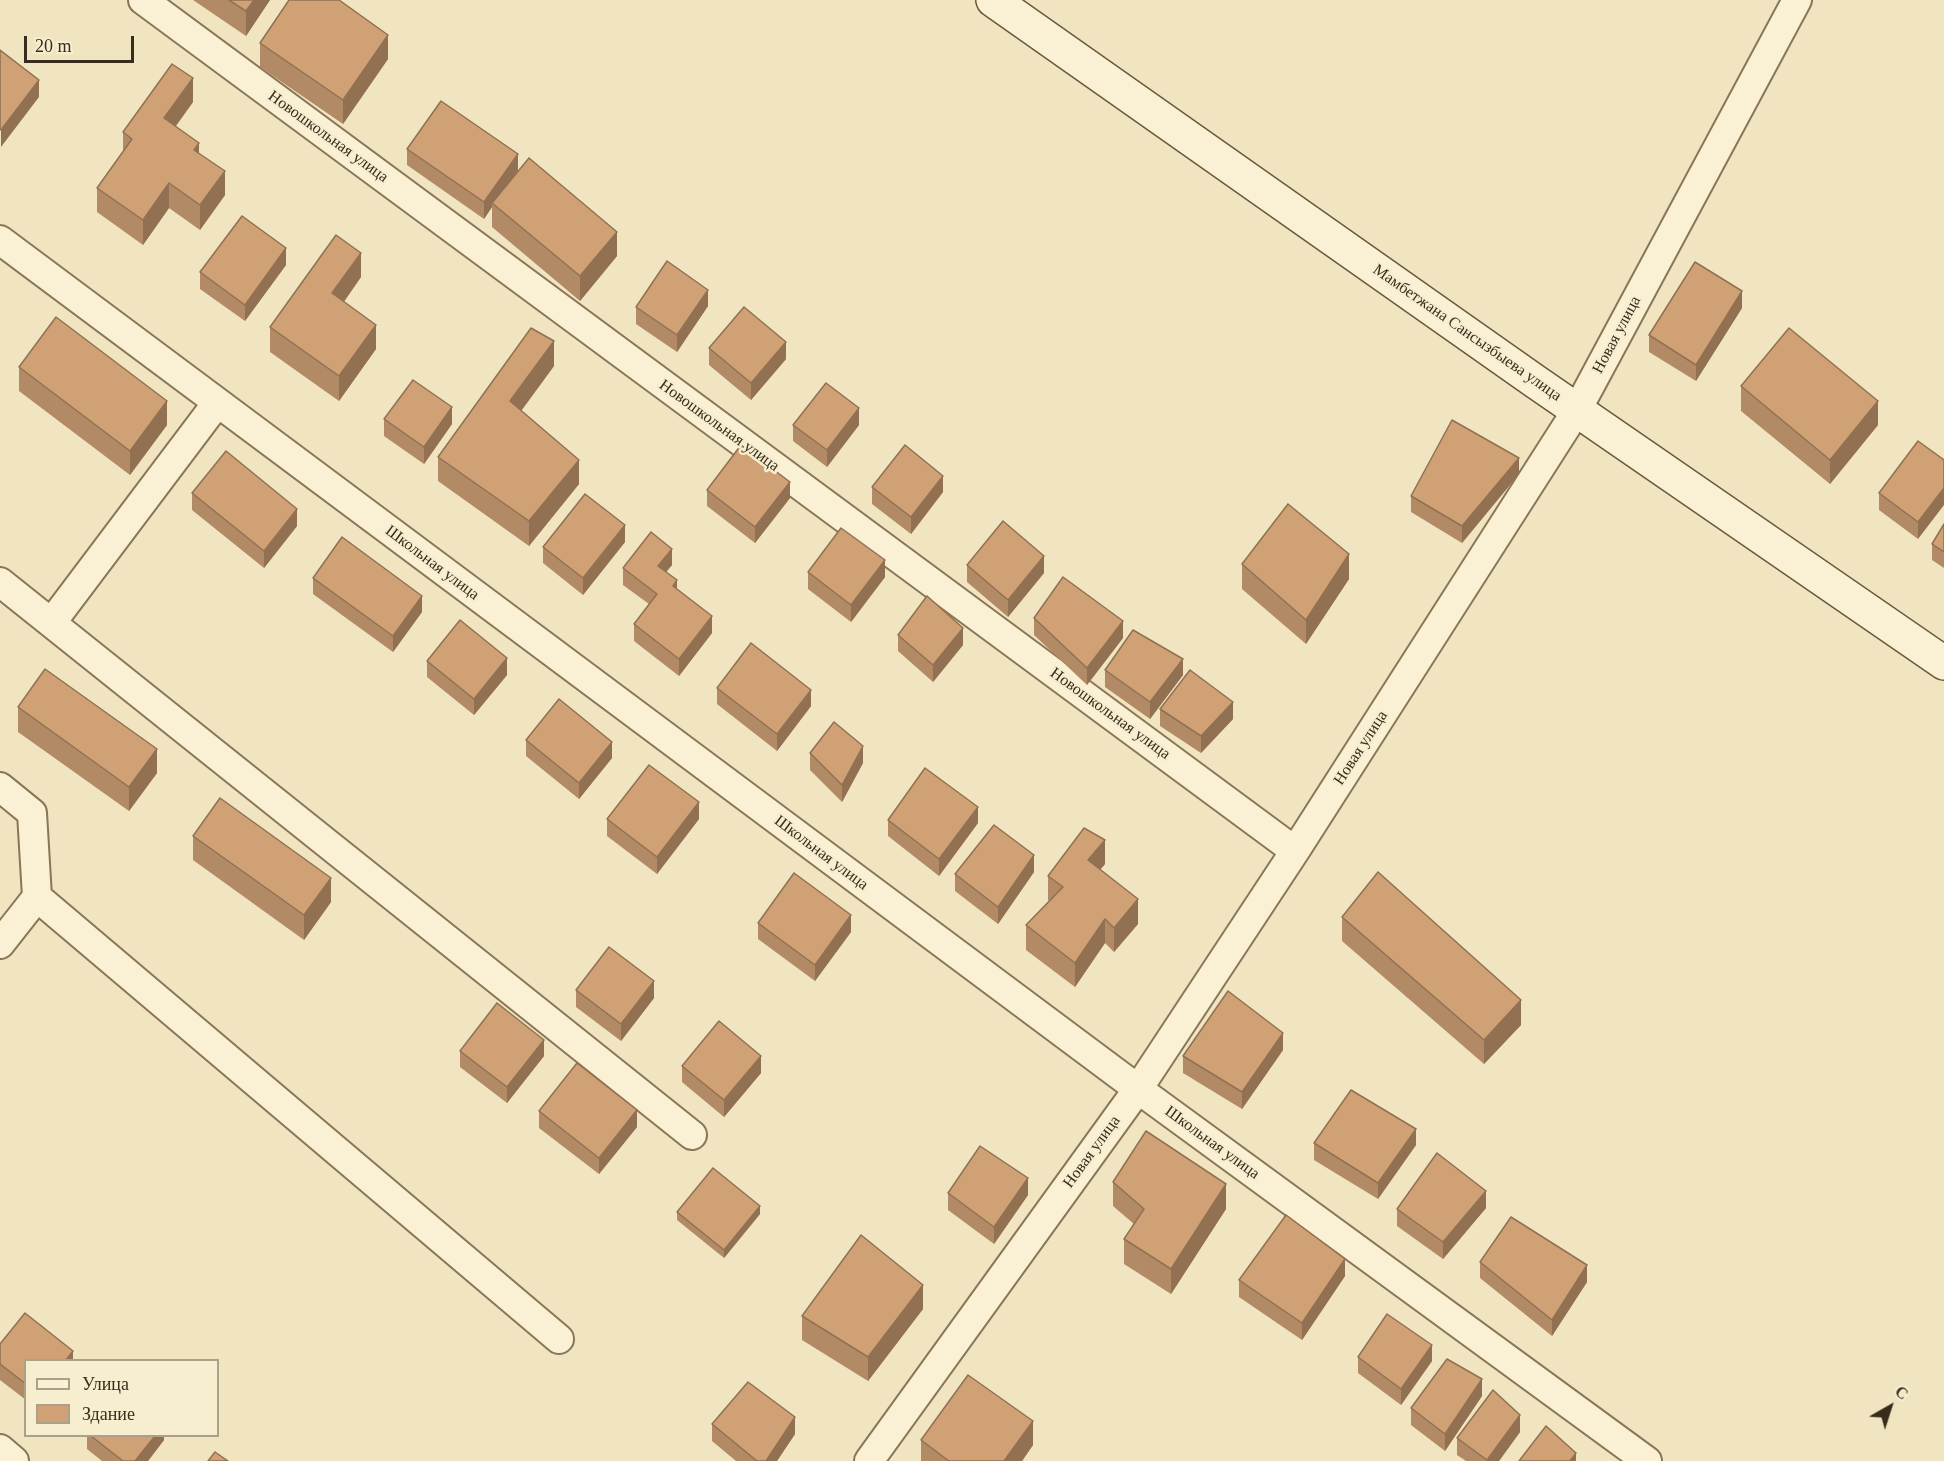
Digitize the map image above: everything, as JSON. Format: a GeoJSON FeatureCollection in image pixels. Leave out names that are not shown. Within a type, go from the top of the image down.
{"type":"FeatureCollection","features":[{"type":"Feature","properties":{"kind":"main road","name":"Мамбетжана Сансызбыева улица"},"geometry":{"type":"LineString","coordinates":[[993,0],[1577,410],[1944,663]]}},
{"type":"Feature","properties":{"kind":"street","name":"Новошкольная улица"},"geometry":{"type":"LineString","coordinates":[[143,0],[1295,851]]}},
{"type":"Feature","properties":{"kind":"street","name":"Новая улица"},"geometry":{"type":"LineString","coordinates":[[869,1461],[1137,1089],[1295,851],[1577,410],[1797,0]]}},
{"type":"Feature","properties":{"kind":"street","name":"Школьная улица"},"geometry":{"type":"LineString","coordinates":[[0,240],[1137,1089],[1647,1461]]}},
{"type":"Feature","properties":{"kind":"street"},"geometry":{"type":"LineString","coordinates":[[52,622],[217,403]]}},
{"type":"Feature","properties":{"kind":"street"},"geometry":{"type":"LineString","coordinates":[[0,582],[692,1135]]}},
{"type":"Feature","properties":{"kind":"street"},"geometry":{"type":"LineString","coordinates":[[0,787],[32,813],[37,897],[0,944]]}},
{"type":"Feature","properties":{"kind":"street"},"geometry":{"type":"LineString","coordinates":[[37,897],[559,1339]]}},
{"type":"Feature","properties":{"kind":"street"},"geometry":{"type":"LineString","coordinates":[[0,1449],[14,1461]]}},
{"type":"Feature","properties":{"kind":"building"},"geometry":{"type":"Polygon","coordinates":[[[229,0],[254,0],[246,11],[229,0]]]}},
{"type":"Feature","properties":{"kind":"building"},"geometry":{"type":"Polygon","coordinates":[[[289,0],[339,0],[388,35],[343,100],[260,43],[289,0]]]}},
{"type":"Feature","properties":{"kind":"building"},"geometry":{"type":"Polygon","coordinates":[[[0,50],[39,80],[1,130],[0,129],[0,50]]]}},
{"type":"Feature","properties":{"kind":"building"},"geometry":{"type":"Polygon","coordinates":[[[172,64],[193,78],[164,118],[199,143],[194,150],[225,171],[200,205],[169,183],[143,220],[97,188],[132,139],[123,132],[172,64]]]}},
{"type":"Feature","properties":{"kind":"building"},"geometry":{"type":"Polygon","coordinates":[[[441,101],[518,154],[484,202],[407,149],[441,101]]]}},
{"type":"Feature","properties":{"kind":"building"},"geometry":{"type":"Polygon","coordinates":[[[529,158],[617,232],[580,276],[492,203],[529,158]]]}},
{"type":"Feature","properties":{"kind":"building"},"geometry":{"type":"Polygon","coordinates":[[[242,216],[286,248],[245,305],[200,272],[242,216]]]}},
{"type":"Feature","properties":{"kind":"building"},"geometry":{"type":"Polygon","coordinates":[[[336,235],[361,253],[332,293],[376,325],[339,376],[270,327],[336,235]]]}},
{"type":"Feature","properties":{"kind":"building"},"geometry":{"type":"Polygon","coordinates":[[[667,261],[708,290],[677,335],[636,307],[667,261]]]}},
{"type":"Feature","properties":{"kind":"building"},"geometry":{"type":"Polygon","coordinates":[[[1695,262],[1742,291],[1696,365],[1649,335],[1695,262]]]}},
{"type":"Feature","properties":{"kind":"building"},"geometry":{"type":"Polygon","coordinates":[[[744,307],[786,342],[751,383],[709,348],[744,307]]]}},
{"type":"Feature","properties":{"kind":"building"},"geometry":{"type":"Polygon","coordinates":[[[56,317],[167,401],[130,451],[19,367],[56,317]]]}},
{"type":"Feature","properties":{"kind":"building"},"geometry":{"type":"Polygon","coordinates":[[[531,328],[554,341],[510,401],[579,460],[529,521],[438,457],[531,328]]]}},
{"type":"Feature","properties":{"kind":"building"},"geometry":{"type":"Polygon","coordinates":[[[1789,328],[1878,401],[1830,460],[1741,386],[1789,328]]]}},
{"type":"Feature","properties":{"kind":"building"},"geometry":{"type":"Polygon","coordinates":[[[413,380],[452,407],[424,447],[384,419],[413,380]]]}},
{"type":"Feature","properties":{"kind":"building"},"geometry":{"type":"Polygon","coordinates":[[[826,383],[859,408],[827,450],[793,425],[826,383]]]}},
{"type":"Feature","properties":{"kind":"building"},"geometry":{"type":"Polygon","coordinates":[[[1452,420],[1519,458],[1462,526],[1411,496],[1452,420]]]}},
{"type":"Feature","properties":{"kind":"building"},"geometry":{"type":"Polygon","coordinates":[[[1918,441],[1944,460],[1944,488],[1918,522],[1879,493],[1918,441]]]}},
{"type":"Feature","properties":{"kind":"building"},"geometry":{"type":"Polygon","coordinates":[[[741,445],[790,482],[755,527],[707,490],[741,445]]]}},
{"type":"Feature","properties":{"kind":"building"},"geometry":{"type":"Polygon","coordinates":[[[905,445],[943,476],[911,517],[872,487],[905,445]]]}},
{"type":"Feature","properties":{"kind":"building"},"geometry":{"type":"Polygon","coordinates":[[[226,451],[297,509],[264,551],[192,493],[226,451]]]}},
{"type":"Feature","properties":{"kind":"building"},"geometry":{"type":"Polygon","coordinates":[[[585,494],[625,525],[583,578],[543,547],[585,494]]]}},
{"type":"Feature","properties":{"kind":"building"},"geometry":{"type":"Polygon","coordinates":[[[1288,504],[1349,554],[1306,620],[1242,564],[1288,504]]]}},
{"type":"Feature","properties":{"kind":"building"},"geometry":{"type":"Polygon","coordinates":[[[1003,521],[1044,556],[1008,600],[967,565],[1003,521]]]}},
{"type":"Feature","properties":{"kind":"building"},"geometry":{"type":"Polygon","coordinates":[[[1944,524],[1944,552],[1932,544],[1944,524]]]}},
{"type":"Feature","properties":{"kind":"building"},"geometry":{"type":"Polygon","coordinates":[[[841,528],[885,560],[851,605],[808,572],[841,528]]]}},
{"type":"Feature","properties":{"kind":"building"},"geometry":{"type":"Polygon","coordinates":[[[651,532],[672,549],[658,566],[677,580],[673,586],[712,616],[679,659],[634,624],[657,594],[623,568],[651,532]]]}},
{"type":"Feature","properties":{"kind":"building"},"geometry":{"type":"Polygon","coordinates":[[[342,537],[422,596],[393,636],[313,578],[342,537]]]}},
{"type":"Feature","properties":{"kind":"building"},"geometry":{"type":"Polygon","coordinates":[[[1063,577],[1123,621],[1087,668],[1034,618],[1063,577]]]}},
{"type":"Feature","properties":{"kind":"building"},"geometry":{"type":"Polygon","coordinates":[[[927,596],[963,628],[933,665],[898,635],[927,596]]]}},
{"type":"Feature","properties":{"kind":"building"},"geometry":{"type":"Polygon","coordinates":[[[460,620],[507,658],[474,699],[427,661],[460,620]]]}},
{"type":"Feature","properties":{"kind":"building"},"geometry":{"type":"Polygon","coordinates":[[[1133,630],[1183,659],[1150,702],[1105,670],[1133,630]]]}},
{"type":"Feature","properties":{"kind":"building"},"geometry":{"type":"Polygon","coordinates":[[[751,643],[811,690],[777,734],[717,688],[751,643]]]}},
{"type":"Feature","properties":{"kind":"building"},"geometry":{"type":"Polygon","coordinates":[[[45,669],[157,749],[129,787],[18,707],[45,669]]]}},
{"type":"Feature","properties":{"kind":"building"},"geometry":{"type":"Polygon","coordinates":[[[1190,670],[1233,702],[1201,736],[1160,709],[1190,670]]]}},
{"type":"Feature","properties":{"kind":"building"},"geometry":{"type":"Polygon","coordinates":[[[559,699],[612,742],[579,783],[526,740],[559,699]]]}},
{"type":"Feature","properties":{"kind":"building"},"geometry":{"type":"Polygon","coordinates":[[[834,722],[863,746],[842,785],[810,753],[834,722]]]}},
{"type":"Feature","properties":{"kind":"building"},"geometry":{"type":"Polygon","coordinates":[[[649,765],[699,802],[657,857],[607,819],[649,765]]]}},
{"type":"Feature","properties":{"kind":"building"},"geometry":{"type":"Polygon","coordinates":[[[925,768],[978,807],[939,859],[888,820],[925,768]]]}},
{"type":"Feature","properties":{"kind":"building"},"geometry":{"type":"Polygon","coordinates":[[[220,798],[331,878],[304,915],[193,836],[220,798]]]}},
{"type":"Feature","properties":{"kind":"building"},"geometry":{"type":"Polygon","coordinates":[[[994,825],[1034,855],[998,907],[955,874],[994,825]]]}},
{"type":"Feature","properties":{"kind":"building"},"geometry":{"type":"Polygon","coordinates":[[[1084,828],[1105,840],[1088,860],[1138,899],[1114,928],[1105,919],[1075,963],[1026,925],[1063,887],[1048,876],[1084,828]]]}},
{"type":"Feature","properties":{"kind":"building"},"geometry":{"type":"Polygon","coordinates":[[[1378,872],[1521,1000],[1484,1040],[1342,917],[1378,872]]]}},
{"type":"Feature","properties":{"kind":"building"},"geometry":{"type":"Polygon","coordinates":[[[794,873],[851,915],[815,965],[758,923],[794,873]]]}},
{"type":"Feature","properties":{"kind":"building"},"geometry":{"type":"Polygon","coordinates":[[[609,947],[654,981],[621,1024],[576,990],[609,947]]]}},
{"type":"Feature","properties":{"kind":"building"},"geometry":{"type":"Polygon","coordinates":[[[1228,991],[1283,1033],[1242,1092],[1183,1056],[1228,991]]]}},
{"type":"Feature","properties":{"kind":"building"},"geometry":{"type":"Polygon","coordinates":[[[497,1003],[544,1040],[507,1087],[460,1051],[497,1003]]]}},
{"type":"Feature","properties":{"kind":"building"},"geometry":{"type":"Polygon","coordinates":[[[719,1021],[761,1056],[724,1100],[682,1066],[719,1021]]]}},
{"type":"Feature","properties":{"kind":"building"},"geometry":{"type":"Polygon","coordinates":[[[577,1063],[637,1110],[599,1158],[539,1111],[577,1063]]]}},
{"type":"Feature","properties":{"kind":"building"},"geometry":{"type":"Polygon","coordinates":[[[1351,1090],[1416,1129],[1378,1183],[1314,1143],[1351,1090]]]}},
{"type":"Feature","properties":{"kind":"building"},"geometry":{"type":"Polygon","coordinates":[[[1146,1131],[1226,1184],[1171,1269],[1124,1239],[1144,1209],[1113,1182],[1146,1131]]]}},
{"type":"Feature","properties":{"kind":"building"},"geometry":{"type":"Polygon","coordinates":[[[980,1146],[1028,1178],[994,1227],[948,1193],[980,1146]]]}},
{"type":"Feature","properties":{"kind":"building"},"geometry":{"type":"Polygon","coordinates":[[[1437,1153],[1486,1191],[1443,1242],[1397,1209],[1437,1153]]]}},
{"type":"Feature","properties":{"kind":"building"},"geometry":{"type":"Polygon","coordinates":[[[713,1168],[760,1206],[724,1250],[677,1212],[713,1168]]]}},
{"type":"Feature","properties":{"kind":"building"},"geometry":{"type":"Polygon","coordinates":[[[1286,1215],[1345,1259],[1302,1323],[1239,1280],[1286,1215]]]}},
{"type":"Feature","properties":{"kind":"building"},"geometry":{"type":"Polygon","coordinates":[[[1511,1217],[1587,1265],[1552,1320],[1480,1262],[1511,1217]]]}},
{"type":"Feature","properties":{"kind":"building"},"geometry":{"type":"Polygon","coordinates":[[[861,1235],[923,1285],[868,1357],[802,1316],[861,1235]]]}},
{"type":"Feature","properties":{"kind":"building"},"geometry":{"type":"Polygon","coordinates":[[[25,1313],[73,1351],[67,1359],[24,1359],[24,1382],[0,1364],[0,1344],[25,1313]]]}},
{"type":"Feature","properties":{"kind":"building"},"geometry":{"type":"Polygon","coordinates":[[[1387,1314],[1432,1345],[1401,1389],[1358,1357],[1387,1314]]]}},
{"type":"Feature","properties":{"kind":"building"},"geometry":{"type":"Polygon","coordinates":[[[1447,1359],[1482,1379],[1445,1434],[1411,1408],[1447,1359]]]}},
{"type":"Feature","properties":{"kind":"building"},"geometry":{"type":"Polygon","coordinates":[[[968,1375],[1033,1421],[1004,1461],[949,1461],[921,1440],[968,1375]]]}},
{"type":"Feature","properties":{"kind":"building"},"geometry":{"type":"Polygon","coordinates":[[[748,1382],[795,1417],[766,1461],[757,1461],[712,1424],[748,1382]]]}},
{"type":"Feature","properties":{"kind":"building"},"geometry":{"type":"Polygon","coordinates":[[[1493,1390],[1520,1415],[1487,1460],[1457,1438],[1493,1390]]]}},
{"type":"Feature","properties":{"kind":"building"},"geometry":{"type":"Polygon","coordinates":[[[1546,1426],[1576,1453],[1570,1461],[1519,1461],[1546,1426]]]}},
{"type":"Feature","properties":{"kind":"building"},"geometry":{"type":"Polygon","coordinates":[[[92,1437],[154,1437],[135,1461],[123,1461],[92,1437]]]}},
{"type":"Feature","properties":{"kind":"building"},"geometry":{"type":"Polygon","coordinates":[[[215,1452],[228,1461],[208,1461],[215,1452]]]}}]}
